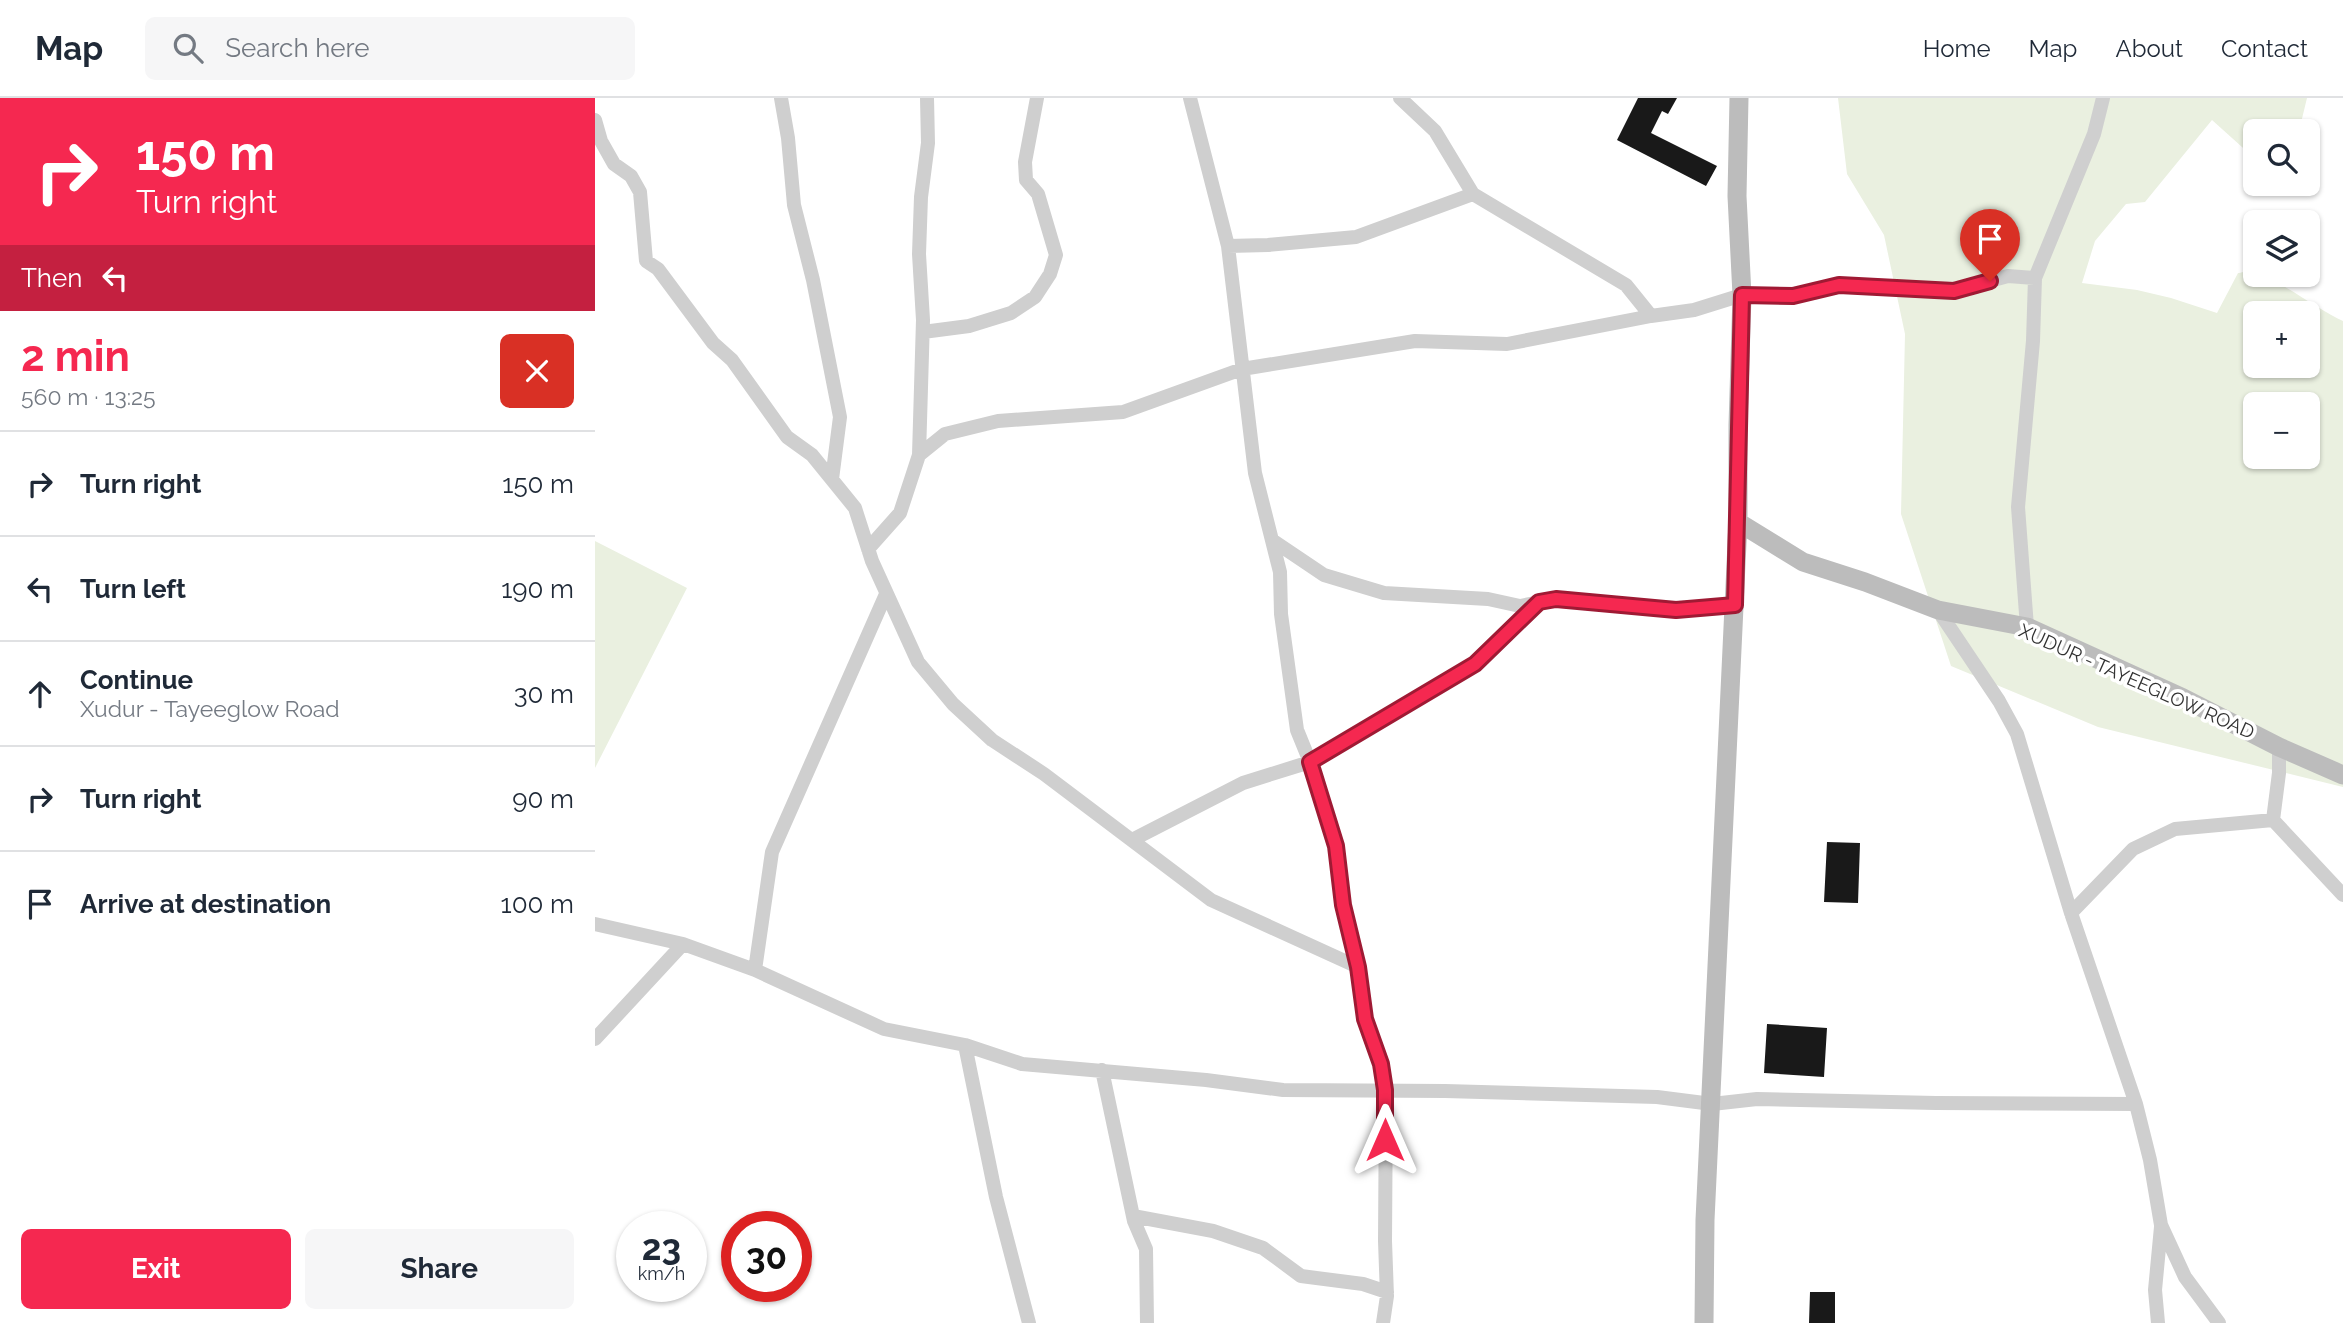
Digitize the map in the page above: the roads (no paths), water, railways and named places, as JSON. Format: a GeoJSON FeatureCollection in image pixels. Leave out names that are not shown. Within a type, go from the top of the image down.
{"type":"FeatureCollection","features":[{"type":"Feature","properties":{"kind":"main road"},"geometry":{"type":"LineString","coordinates":[[1704,1323],[1705,1220],[1738,522],[1742,295],[1737,196],[1739,98]]}},
{"type":"Feature","properties":{"kind":"main road","name":"XUDUR - TAYEEGLOW ROAD"},"geometry":{"type":"LineString","coordinates":[[1738,522],[1803,562],[1938,610],[2027,627],[2343,775]]}},
{"type":"Feature","properties":{"kind":"street"},"geometry":{"type":"LineString","coordinates":[[781,98],[788,138],[794,205],[813,280],[840,417],[832,479]]}},
{"type":"Feature","properties":{"kind":"street"},"geometry":{"type":"LineString","coordinates":[[868,549],[900,513],[919,455],[923,332],[919,254],[921,197],[928,144],[926,98]]}},
{"type":"Feature","properties":{"kind":"street"},"geometry":{"type":"LineString","coordinates":[[923,332],[969,326],[1011,313],[1035,297],[1050,274],[1056,255],[1038,194],[1026,180],[1025,162],[1037,98]]}},
{"type":"Feature","properties":{"kind":"street"},"geometry":{"type":"LineString","coordinates":[[1190,98],[1228,246],[1255,473],[1280,572],[1281,614],[1297,730],[1310,762],[1336,846],[1343,905],[1358,967],[1365,1019],[1381,1064],[1385,1090],[1387,1292],[1383,1323]]}},
{"type":"Feature","properties":{"kind":"street"},"geometry":{"type":"LineString","coordinates":[[1400,98],[1435,131],[1473,194],[1626,285],[1651,316]]}},
{"type":"Feature","properties":{"kind":"street"},"geometry":{"type":"LineString","coordinates":[[2027,627],[2018,507],[2033,341],[2035,278],[2094,134],[2103,98]]}},
{"type":"Feature","properties":{"kind":"street"},"geometry":{"type":"LineString","coordinates":[[595,120],[601,141],[614,164],[631,176],[640,192],[646,261],[659,269],[713,343],[732,360],[787,437],[812,454],[855,508],[886,594],[918,662],[953,704],[992,740],[1044,774],[1211,900],[1358,967]]}},
{"type":"Feature","properties":{"kind":"street"},"geometry":{"type":"LineString","coordinates":[[1228,246],[1356,237],[1473,194]]}},
{"type":"Feature","properties":{"kind":"street"},"geometry":{"type":"LineString","coordinates":[[919,455],[945,433],[998,421],[1123,412],[1242,369],[1415,341],[1507,344],[1694,310],[1742,295],[1793,296],[1839,285],[1954,291],[2008,276],[2035,278]]}},
{"type":"Feature","properties":{"kind":"street"},"geometry":{"type":"LineString","coordinates":[[1272,540],[1324,575],[1384,593],[1488,599],[1520,606],[1556,599],[1676,610],[1735,605]]}},
{"type":"Feature","properties":{"kind":"street"},"geometry":{"type":"LineString","coordinates":[[755,970],[772,852],[886,594]]}},
{"type":"Feature","properties":{"kind":"street"},"geometry":{"type":"LineString","coordinates":[[1132,840],[1243,783],[1310,762],[1475,664],[1539,602]]}},
{"type":"Feature","properties":{"kind":"street"},"geometry":{"type":"LineString","coordinates":[[1938,610],[1999,701],[2017,734],[2071,913],[2136,1104],[2150,1160],[2161,1226],[2155,1290],[2158,1323]]}},
{"type":"Feature","properties":{"kind":"street"},"geometry":{"type":"LineString","coordinates":[[2273,820],[2279,773],[2279,747]]}},
{"type":"Feature","properties":{"kind":"street"},"geometry":{"type":"LineString","coordinates":[[2071,913],[2133,849],[2175,830],[2273,820]]}},
{"type":"Feature","properties":{"kind":"street"},"geometry":{"type":"LineString","coordinates":[[2273,820],[2343,895]]}},
{"type":"Feature","properties":{"kind":"street"},"geometry":{"type":"LineString","coordinates":[[595,924],[683,944],[755,970],[884,1029],[965,1045],[1022,1064],[1206,1080],[1283,1090],[1657,1097],[1712,1104],[1757,1099],[2136,1104]]}},
{"type":"Feature","properties":{"kind":"street"},"geometry":{"type":"LineString","coordinates":[[595,1039],[683,944]]}},
{"type":"Feature","properties":{"kind":"street"},"geometry":{"type":"LineString","coordinates":[[965,1045],[996,1197],[1029,1323]]}},
{"type":"Feature","properties":{"kind":"street"},"geometry":{"type":"LineString","coordinates":[[1102,1070],[1133,1216],[1146,1249],[1147,1323]]}},
{"type":"Feature","properties":{"kind":"street"},"geometry":{"type":"LineString","coordinates":[[1133,1216],[1213,1231],[1263,1248],[1301,1276],[1363,1284],[1387,1292]]}},
{"type":"Feature","properties":{"kind":"street"},"geometry":{"type":"LineString","coordinates":[[2161,1226],[2185,1277],[2219,1323]]}}]}
